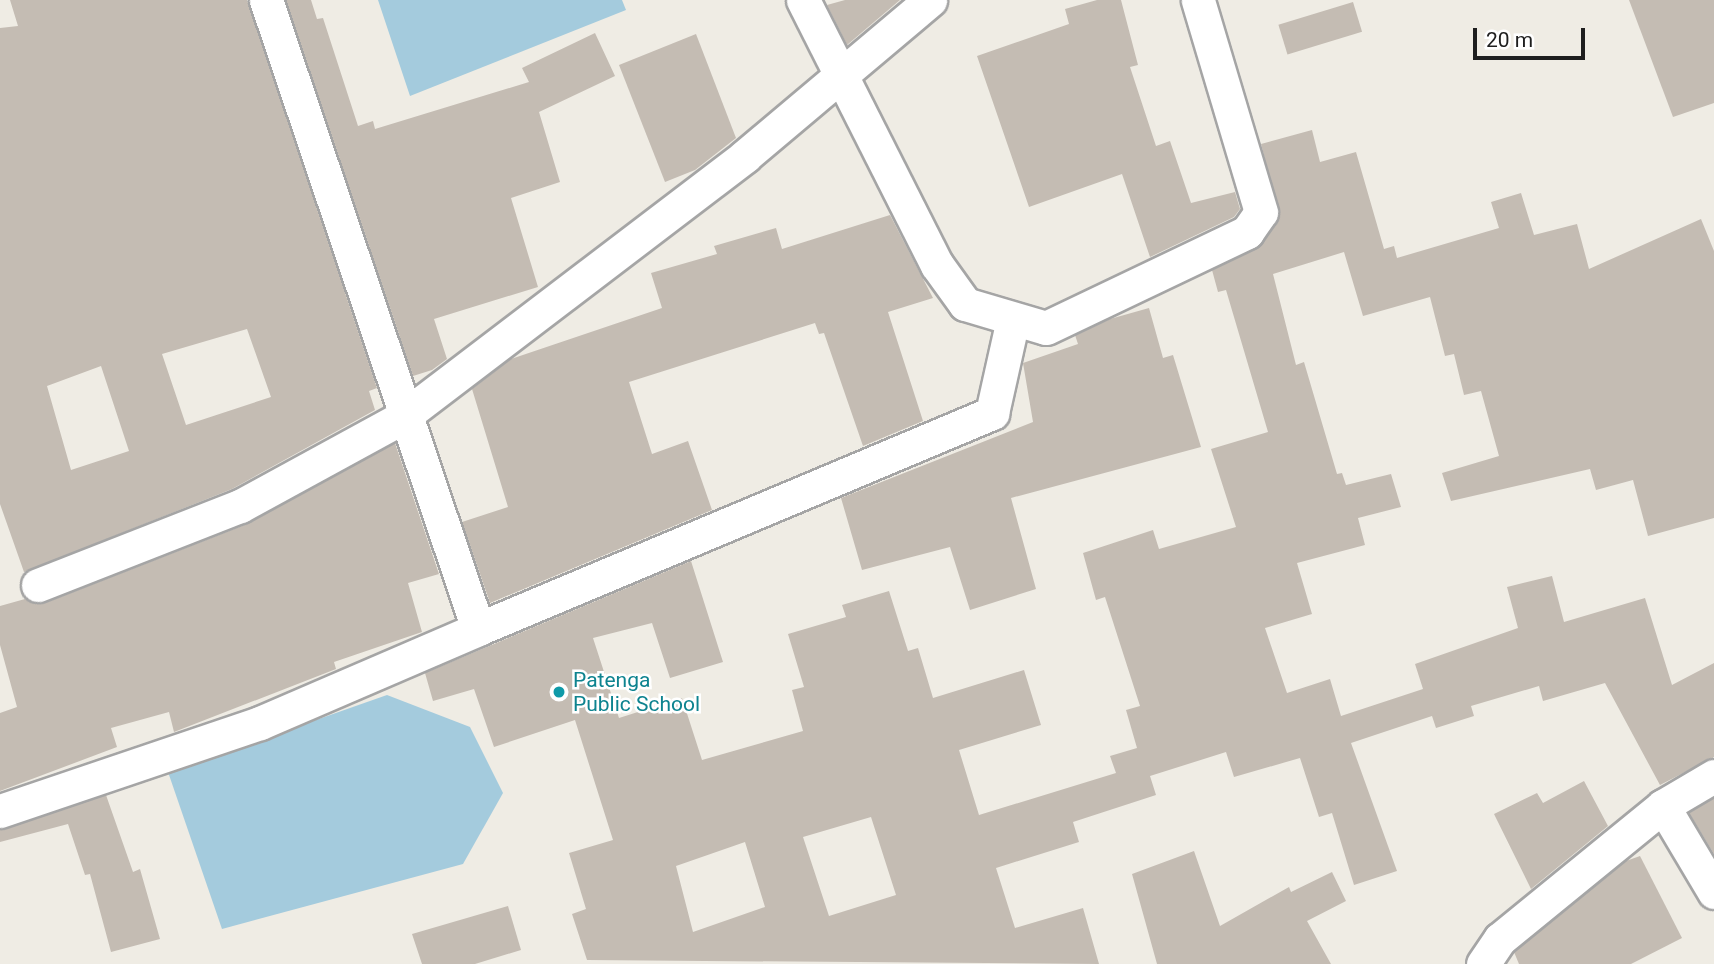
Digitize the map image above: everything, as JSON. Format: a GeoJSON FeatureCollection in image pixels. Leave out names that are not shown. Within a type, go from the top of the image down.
{"type":"FeatureCollection","features":[{"type":"Feature","properties":{"kind":"street"},"geometry":{"type":"LineString","coordinates":[[266,0],[403,417],[478,629]]}},
{"type":"Feature","properties":{"kind":"street"},"geometry":{"type":"LineString","coordinates":[[803,0],[937,265],[965,304],[1046,328],[1247,232],[1261,212],[1198,0]]}},
{"type":"Feature","properties":{"kind":"street"},"geometry":{"type":"LineString","coordinates":[[38,585],[240,506],[403,417],[745,156],[930,0]]}},
{"type":"Feature","properties":{"kind":"street"},"geometry":{"type":"LineString","coordinates":[[0,811],[260,723],[992,413],[1013,318]]}},
{"type":"Feature","properties":{"kind":"street"},"geometry":{"type":"LineString","coordinates":[[1483,964],[1500,939],[1663,806],[1714,776]]}},
{"type":"Feature","properties":{"kind":"street"},"geometry":{"type":"LineString","coordinates":[[1663,806],[1714,892]]}},
{"type":"Feature","properties":{"kind":"water"},"geometry":{"type":"Polygon","coordinates":[[[378,0],[622,0],[626,10],[410,96],[378,0]]]}},
{"type":"Feature","properties":{"kind":"water"},"geometry":{"type":"Polygon","coordinates":[[[387,695],[470,727],[503,793],[463,864],[222,929],[168,772],[387,695]]]}},
{"type":"Feature","properties":{"kind":"building"},"geometry":{"type":"Polygon","coordinates":[[[10,0],[247,0],[377,388],[369,391],[375,410],[232,489],[24,572],[0,504],[0,28],[18,26],[10,0]],[[247,329],[162,354],[186,425],[271,397],[247,329]],[[101,366],[47,386],[71,470],[129,451],[101,366]]]}},
{"type":"Feature","properties":{"kind":"building"},"geometry":{"type":"Polygon","coordinates":[[[286,0],[311,0],[317,19],[323,18],[358,126],[373,121],[375,129],[529,82],[522,68],[595,33],[615,76],[539,112],[560,182],[511,198],[538,287],[434,319],[447,359],[432,370],[413,376],[286,0]]]}},
{"type":"Feature","properties":{"kind":"building"},"geometry":{"type":"Polygon","coordinates":[[[845,0],[900,0],[847,45],[827,5],[845,0]]]}},
{"type":"Feature","properties":{"kind":"building"},"geometry":{"type":"Polygon","coordinates":[[[1097,0],[1121,0],[1138,65],[1130,67],[1156,146],[1170,141],[1191,203],[1235,192],[1240,209],[1234,217],[1150,257],[1122,174],[1029,207],[977,56],[1069,24],[1065,9],[1097,0]]]}},
{"type":"Feature","properties":{"kind":"building"},"geometry":{"type":"Polygon","coordinates":[[[1629,0],[1714,0],[1714,103],[1673,117],[1629,0]]]}},
{"type":"Feature","properties":{"kind":"building"},"geometry":{"type":"Polygon","coordinates":[[[1353,2],[1362,32],[1287,54],[1278,25],[1353,2]]]}},
{"type":"Feature","properties":{"kind":"building"},"geometry":{"type":"Polygon","coordinates":[[[696,34],[736,138],[695,170],[665,182],[619,65],[696,34]]]}},
{"type":"Feature","properties":{"kind":"building"},"geometry":{"type":"Polygon","coordinates":[[[1312,130],[1320,162],[1356,152],[1384,249],[1394,246],[1397,258],[1499,228],[1491,202],[1521,193],[1534,235],[1577,224],[1589,269],[1701,219],[1714,251],[1714,518],[1648,536],[1633,480],[1596,490],[1590,469],[1451,501],[1442,473],[1499,456],[1481,391],[1464,395],[1454,354],[1445,356],[1430,297],[1363,316],[1344,252],[1273,274],[1296,365],[1304,362],[1337,474],[1342,473],[1346,485],[1391,474],[1401,507],[1358,518],[1365,545],[1297,563],[1312,614],[1265,628],[1287,693],[1330,679],[1341,716],[1423,689],[1415,664],[1518,628],[1507,587],[1552,576],[1564,622],[1645,598],[1672,685],[1714,663],[1714,757],[1660,785],[1605,683],[1543,701],[1539,686],[1471,706],[1474,716],[1436,728],[1432,716],[1351,743],[1397,871],[1354,885],[1332,813],[1319,817],[1300,758],[1234,777],[1226,752],[1150,776],[1156,795],[1073,822],[1079,842],[996,868],[1015,928],[1083,908],[1099,964],[587,960],[572,914],[586,909],[569,853],[613,840],[575,720],[494,747],[474,689],[433,701],[425,673],[691,561],[723,662],[670,678],[652,623],[593,638],[619,718],[682,698],[702,760],[803,731],[792,690],[804,687],[788,634],[846,617],[842,605],[889,591],[908,651],[918,648],[933,698],[1024,670],[1041,725],[959,750],[979,815],[1116,773],[1110,756],[1137,748],[1126,710],[1140,706],[1105,597],[1096,600],[1083,553],[1153,530],[1159,549],[1236,527],[1211,449],[1268,432],[1226,290],[1218,292],[1212,270],[1256,249],[1280,216],[1261,144],[1312,130]],[[871,817],[803,837],[829,916],[896,895],[871,817]],[[745,842],[676,866],[693,932],[765,907],[745,842]]]}},
{"type":"Feature","properties":{"kind":"building"},"geometry":{"type":"Polygon","coordinates":[[[890,215],[933,298],[888,312],[923,421],[863,446],[824,333],[819,334],[815,323],[629,382],[652,454],[688,441],[712,510],[490,603],[462,522],[508,507],[472,389],[511,359],[662,308],[651,273],[717,254],[714,246],[776,228],[782,249],[890,215]]]}},
{"type":"Feature","properties":{"kind":"building"},"geometry":{"type":"Polygon","coordinates":[[[1149,308],[1163,358],[1173,355],[1201,447],[1011,498],[1036,589],[970,610],[950,547],[862,570],[841,498],[1033,422],[1023,363],[1078,344],[1075,335],[1110,319],[1149,308]]]}},
{"type":"Feature","properties":{"kind":"building"},"geometry":{"type":"Polygon","coordinates":[[[395,443],[439,574],[408,583],[422,632],[334,662],[336,669],[174,732],[169,712],[111,728],[117,747],[0,791],[0,713],[17,707],[0,645],[0,606],[25,599],[45,603],[247,524],[395,443]]]}},
{"type":"Feature","properties":{"kind":"building"},"geometry":{"type":"Polygon","coordinates":[[[1584,781],[1608,826],[1531,889],[1494,814],[1537,793],[1543,803],[1584,781]]]}},
{"type":"Feature","properties":{"kind":"building"},"geometry":{"type":"Polygon","coordinates":[[[106,795],[133,872],[140,869],[160,939],[111,952],[90,874],[85,875],[68,824],[0,842],[0,830],[106,795]]]}},
{"type":"Feature","properties":{"kind":"building"},"geometry":{"type":"Polygon","coordinates":[[[1714,798],[1714,854],[1689,813],[1714,798]]]}},
{"type":"Feature","properties":{"kind":"building"},"geometry":{"type":"Polygon","coordinates":[[[1194,851],[1220,926],[1289,887],[1291,892],[1332,872],[1346,901],[1307,921],[1331,964],[1157,964],[1132,874],[1194,851]]]}},
{"type":"Feature","properties":{"kind":"building"},"geometry":{"type":"Polygon","coordinates":[[[1640,856],[1682,938],[1631,964],[1519,964],[1514,952],[1626,861],[1640,856]]]}},
{"type":"Feature","properties":{"kind":"building"},"geometry":{"type":"Polygon","coordinates":[[[508,906],[521,950],[475,964],[422,964],[412,934],[508,906]]]}},
{"type":"Feature","properties":{"kind":"place","name":"Patenga Public School"},"geometry":{"type":"Point","coordinates":[559,692]}}]}
